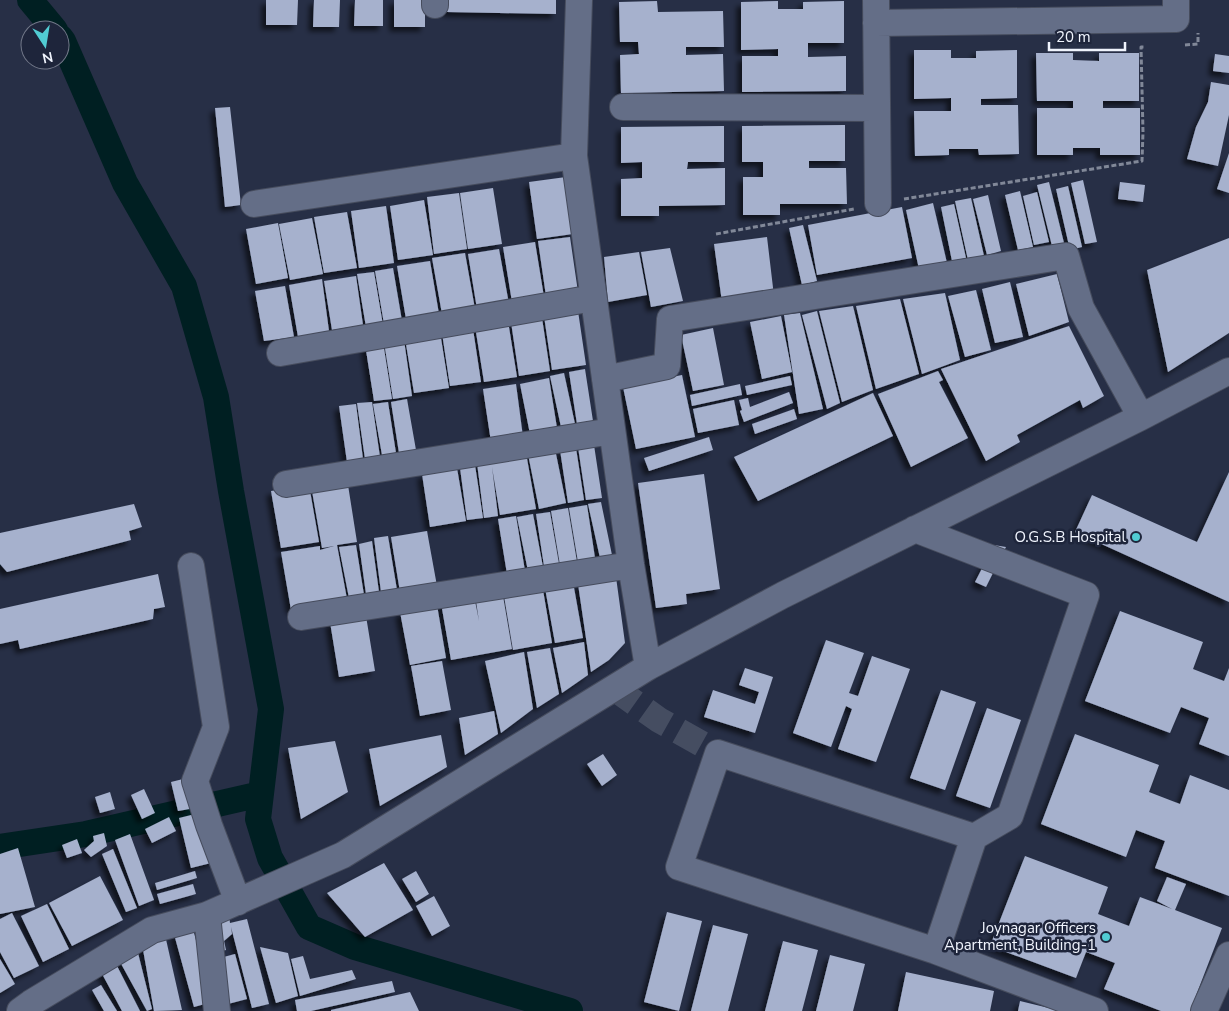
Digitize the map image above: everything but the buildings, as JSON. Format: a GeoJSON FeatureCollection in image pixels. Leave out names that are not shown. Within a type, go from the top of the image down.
{"type":"FeatureCollection","features":[{"type":"Feature","properties":{"kind":"street"},"geometry":{"type":"LineString","coordinates":[[579,0],[574,156],[631,565],[648,667]]}},
{"type":"Feature","properties":{"kind":"street"},"geometry":{"type":"LineString","coordinates":[[878,203],[876,12],[1176,19],[1176,0]]}},
{"type":"Feature","properties":{"kind":"street"},"geometry":{"type":"LineString","coordinates":[[623,107],[877,108]]}},
{"type":"Feature","properties":{"kind":"street"},"geometry":{"type":"LineString","coordinates":[[254,204],[574,156]]}},
{"type":"Feature","properties":{"kind":"street"},"geometry":{"type":"LineString","coordinates":[[605,379],[667,366],[670,319],[1066,256],[1081,308],[1141,417]]}},
{"type":"Feature","properties":{"kind":"street"},"geometry":{"type":"LineString","coordinates":[[280,353],[593,298]]}},
{"type":"Feature","properties":{"kind":"street"},"geometry":{"type":"LineString","coordinates":[[20,1011],[152,930],[207,915],[343,856],[648,667],[783,595],[1141,417],[1229,371]]}},
{"type":"Feature","properties":{"kind":"street"},"geometry":{"type":"LineString","coordinates":[[286,484],[612,431]]}},
{"type":"Feature","properties":{"kind":"street"},"geometry":{"type":"LineString","coordinates":[[915,529],[1086,595],[1010,816],[974,837],[936,951]]}},
{"type":"Feature","properties":{"kind":"street"},"geometry":{"type":"LineString","coordinates":[[300,617],[631,565]]}},
{"type":"Feature","properties":{"kind":"street"},"geometry":{"type":"LineString","coordinates":[[192,566],[216,727],[195,781],[208,825],[246,899]]}},
{"type":"Feature","properties":{"kind":"street"},"geometry":{"type":"LineString","coordinates":[[974,837],[718,754],[679,867],[936,951],[1095,1011]]}},
{"type":"Feature","properties":{"kind":"street"},"geometry":{"type":"LineString","coordinates":[[207,915],[217,1011]]}},
{"type":"Feature","properties":{"kind":"street"},"geometry":{"type":"LineString","coordinates":[[1204,1011],[1229,955]]}},
{"type":"Feature","properties":{"kind":"path"},"geometry":{"type":"LineString","coordinates":[[716,234],[836,213],[878,203],[1142,161],[1141,47]]}},
{"type":"Feature","properties":{"kind":"waterway"},"geometry":{"type":"LineString","coordinates":[[30,0],[47,20]]}},
{"type":"Feature","properties":{"kind":"waterway"},"geometry":{"type":"LineString","coordinates":[[70,57],[125,183],[184,286],[216,397],[231,491],[271,709],[258,819],[270,858],[309,927],[355,947],[570,1011]]}},
{"type":"Feature","properties":{"kind":"waterway"},"geometry":{"type":"LineString","coordinates":[[0,847],[86,834],[261,794]]}},
{"type":"Feature","properties":{"kind":"tunnel"},"geometry":{"type":"LineString","coordinates":[[614,688],[659,720],[718,753]]}},
{"type":"Feature","properties":{"kind":"place","name":"O.G.S.B Hospital"},"geometry":{"type":"Point","coordinates":[1136,537]}},
{"type":"Feature","properties":{"kind":"place","name":"Joynagar Officers Apartment, Building-1"},"geometry":{"type":"Point","coordinates":[1106,937]}}]}
